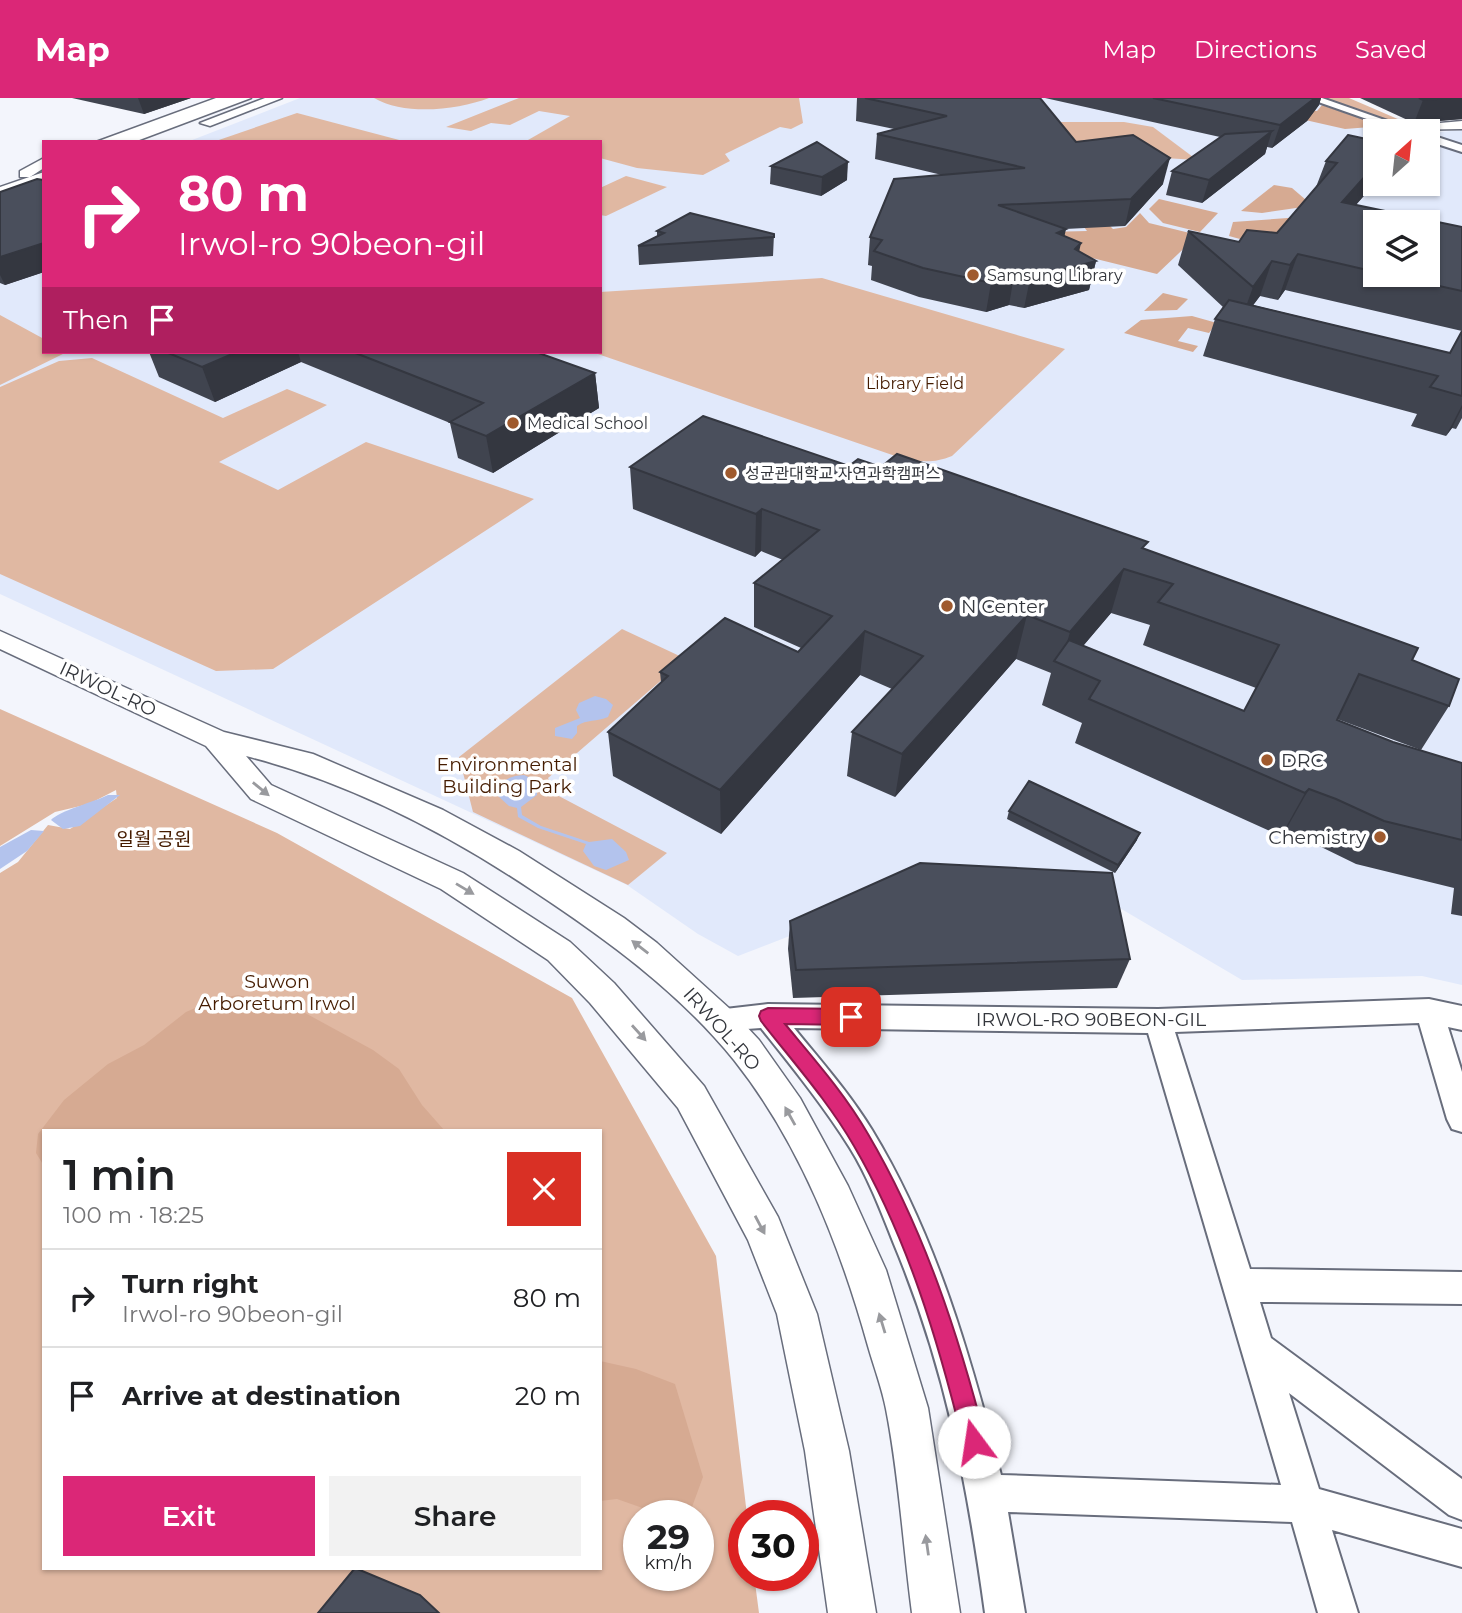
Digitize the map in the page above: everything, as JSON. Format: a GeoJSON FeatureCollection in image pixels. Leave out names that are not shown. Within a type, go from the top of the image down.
{"type":"FeatureCollection","features":[{"type":"Feature","properties":{"kind":"main road"},"geometry":{"type":"LineString","coordinates":[[125,140],[244,98]]}},
{"type":"Feature","properties":{"kind":"main road"},"geometry":{"type":"LineString","coordinates":[[142,140],[260,98]]}},
{"type":"Feature","properties":{"kind":"main road"},"geometry":{"type":"LineString","coordinates":[[0,183],[40,173]]}},
{"type":"Feature","properties":{"kind":"main road"},"geometry":{"type":"LineString","coordinates":[[0,193],[40,173]]}},
{"type":"Feature","properties":{"kind":"street"},"geometry":{"type":"LineString","coordinates":[[108,140],[228,98]]}},
{"type":"Feature","properties":{"kind":"street"},"geometry":{"type":"LineString","coordinates":[[159,140],[276,98]]}},
{"type":"Feature","properties":{"kind":"street"},"geometry":{"type":"LineString","coordinates":[[1312,98],[1374,119]]}},
{"type":"Feature","properties":{"kind":"street"},"geometry":{"type":"LineString","coordinates":[[1440,127],[1462,125]]}},
{"type":"Feature","properties":{"kind":"street"},"geometry":{"type":"LineString","coordinates":[[1440,141],[1462,149]]}},
{"type":"Feature","properties":{"kind":"street","name":"IRWOL-RO"},"geometry":{"type":"LineString","coordinates":[[0,639],[216,739],[315,765],[433,817],[613,927],[646,952],[718,1020],[747,1051],[788,1109],[835,1199],[866,1270],[907,1408],[936,1613]]}},
{"type":"Feature","properties":{"kind":"street","name":"IRWOL-RO"},"geometry":{"type":"LineString","coordinates":[[216,739],[261,792],[452,881],[516,920],[559,951],[611,1003],[691,1097],[764,1230],[797,1314],[827,1451],[852,1613]]}},
{"type":"Feature","properties":{"kind":"street"},"geometry":{"type":"LineString","coordinates":[[1429,1011],[1462,1119]]}},
{"type":"Feature","properties":{"kind":"street","name":"IRWOL-RO 90BEON-GIL"},"geometry":{"type":"LineString","coordinates":[[718,1020],[768,1016],[1158,1021],[1429,1011],[1462,1018]]}},
{"type":"Feature","properties":{"kind":"street"},"geometry":{"type":"LineString","coordinates":[[768,1016],[829,1093],[861,1139],[884,1184],[929,1288],[956,1365],[987,1493],[1005,1613]]}},
{"type":"Feature","properties":{"kind":"street"},"geometry":{"type":"LineString","coordinates":[[1158,1021],[1338,1613]]}},
{"type":"Feature","properties":{"kind":"street"},"geometry":{"type":"LineString","coordinates":[[1238,1285],[1462,1288]]}},
{"type":"Feature","properties":{"kind":"street"},"geometry":{"type":"LineString","coordinates":[[1258,1349],[1462,1502]]}},
{"type":"Feature","properties":{"kind":"street"},"geometry":{"type":"LineString","coordinates":[[987,1493],[1305,1504],[1462,1548]]}},
{"type":"Feature","properties":{"kind":"shaded area","name":"성균관대학교 자연과학캠퍼스"},"geometry":{"type":"Polygon","coordinates":[[[300,98],[1304,98],[1366,119],[1363,119],[1363,196],[1440,196],[1440,132],[1462,130],[1462,985],[1422,976],[1242,980],[1101,897],[911,889],[738,956],[698,934],[627,885],[0,594],[0,213],[42,198],[42,354],[602,354],[602,140],[192,140],[300,98]]]}},
{"type":"Feature","properties":{"kind":"shaded area"},"geometry":{"type":"Polygon","coordinates":[[[1246,99],[1317,111],[1322,105],[1363,119],[1363,128],[1345,129],[1239,105],[1246,99]]]}},
{"type":"Feature","properties":{"kind":"shaded area"},"geometry":{"type":"Polygon","coordinates":[[[1274,185],[1292,188],[1306,200],[1303,207],[1262,213],[1241,211],[1274,185]]]}},
{"type":"Feature","properties":{"kind":"shaded area"},"geometry":{"type":"Polygon","coordinates":[[[1159,199],[1218,213],[1200,232],[1163,223],[1149,209],[1159,199]]]}},
{"type":"Feature","properties":{"kind":"shaded area"},"geometry":{"type":"Polygon","coordinates":[[[1140,213],[1149,223],[1198,235],[1157,274],[1003,236],[1006,233],[1087,231],[1084,227],[1109,225],[1113,229],[1126,227],[1140,213]]]}},
{"type":"Feature","properties":{"kind":"shaded area"},"geometry":{"type":"Polygon","coordinates":[[[1302,217],[1273,248],[1229,236],[1233,222],[1302,217]]]}},
{"type":"Feature","properties":{"kind":"shaded area"},"geometry":{"type":"Polygon","coordinates":[[[1163,293],[1188,299],[1177,310],[1144,311],[1163,293]]]}},
{"type":"Feature","properties":{"kind":"shaded area"},"geometry":{"type":"Polygon","coordinates":[[[1192,316],[1217,323],[1209,333],[1188,328],[1178,341],[1198,346],[1193,352],[1124,333],[1141,320],[1192,316]]]}},
{"type":"Feature","properties":{"kind":"shaded area"},"geometry":{"type":"Polygon","coordinates":[[[238,995],[296,1008],[373,1050],[399,1069],[422,1105],[443,1129],[42,1129],[42,1163],[36,1153],[38,1134],[64,1100],[108,1064],[144,1045],[186,1012],[216,999],[238,995]]]}},
{"type":"Feature","properties":{"kind":"shaded area"},"geometry":{"type":"Polygon","coordinates":[[[602,1361],[636,1369],[675,1384],[703,1477],[695,1500],[602,1501],[602,1361]]]}},
{"type":"Feature","properties":{"kind":"green space"},"geometry":{"type":"Polygon","coordinates":[[[374,98],[489,98],[462,106],[416,109],[387,104],[374,98]]]}},
{"type":"Feature","properties":{"kind":"green space"},"geometry":{"type":"Polygon","coordinates":[[[519,98],[799,98],[803,123],[791,129],[780,127],[725,154],[730,161],[703,175],[637,168],[602,159],[602,140],[528,140],[570,116],[539,111],[510,125],[491,123],[471,131],[446,127],[519,98]]]}},
{"type":"Feature","properties":{"kind":"green space"},"geometry":{"type":"Polygon","coordinates":[[[1323,98],[1349,98],[1398,119],[1384,119],[1323,98]]]}},
{"type":"Feature","properties":{"kind":"green space"},"geometry":{"type":"Polygon","coordinates":[[[297,113],[399,140],[219,140],[297,113]]]}},
{"type":"Feature","properties":{"kind":"green space"},"geometry":{"type":"Polygon","coordinates":[[[1056,122],[1124,122],[1153,127],[1197,160],[1083,153],[1056,122]]]}},
{"type":"Feature","properties":{"kind":"green space"},"geometry":{"type":"Polygon","coordinates":[[[626,176],[667,187],[606,216],[602,215],[602,187],[626,176]]]}},
{"type":"Feature","properties":{"kind":"green space","name":"Library Field"},"geometry":{"type":"Polygon","coordinates":[[[822,278],[1065,349],[952,456],[940,460],[917,461],[904,459],[598,354],[602,354],[602,292],[822,278]]]}},
{"type":"Feature","properties":{"kind":"green space"},"geometry":{"type":"Polygon","coordinates":[[[0,315],[42,338],[42,354],[63,354],[0,385],[0,315]]]}},
{"type":"Feature","properties":{"kind":"green space"},"geometry":{"type":"Polygon","coordinates":[[[92,358],[223,418],[287,389],[327,405],[219,462],[278,490],[366,442],[534,499],[273,669],[216,671],[0,574],[0,387],[59,361],[92,358]]]}},
{"type":"Feature","properties":{"kind":"green space","name":"Environmental Building Park"},"geometry":{"type":"Polygon","coordinates":[[[622,629],[686,659],[548,778],[555,794],[667,853],[628,885],[473,812],[459,757],[622,629]]]}},
{"type":"Feature","properties":{"kind":"green space","name":"Suwon Arboretum Irwol"},"geometry":{"type":"Polygon","coordinates":[[[0,709],[277,833],[572,998],[716,1256],[745,1500],[728,1500],[728,1591],[756,1591],[759,1613],[0,1613],[0,873],[18,862],[48,825],[70,829],[117,798],[116,790],[89,804],[55,812],[0,846],[0,709]]]}},
{"type":"Feature","properties":{"kind":"water"},"geometry":{"type":"Polygon","coordinates":[[[595,696],[606,699],[613,705],[608,717],[577,726],[577,733],[572,739],[555,736],[555,728],[580,718],[576,710],[579,703],[595,696]]]}},
{"type":"Feature","properties":{"kind":"water"},"geometry":{"type":"Polygon","coordinates":[[[524,775],[537,781],[537,795],[521,807],[522,815],[541,826],[589,842],[612,839],[626,852],[629,860],[606,870],[594,866],[583,851],[586,844],[538,828],[518,817],[517,808],[509,806],[498,796],[500,786],[506,780],[524,775]]]}},
{"type":"Feature","properties":{"kind":"water"},"geometry":{"type":"Polygon","coordinates":[[[108,795],[120,795],[80,826],[63,829],[51,820],[61,813],[108,795]]]}},
{"type":"Feature","properties":{"kind":"water"},"geometry":{"type":"Polygon","coordinates":[[[31,830],[44,831],[27,851],[0,869],[0,847],[31,830]]]}},
{"type":"Feature","properties":{"kind":"building"},"geometry":{"type":"Polygon","coordinates":[[[865,98],[1040,98],[1076,142],[1133,135],[1170,158],[1131,199],[998,205],[1066,229],[1057,233],[1081,243],[1075,249],[1096,261],[1030,279],[1014,276],[991,283],[923,268],[874,251],[882,240],[870,237],[894,179],[1025,168],[877,134],[947,116],[865,98]]]}},
{"type":"Feature","properties":{"kind":"building"},"geometry":{"type":"Polygon","coordinates":[[[1153,98],[1315,98],[1280,125],[1153,98]]]}},
{"type":"Feature","properties":{"kind":"building"},"geometry":{"type":"Polygon","coordinates":[[[1419,98],[1451,98],[1423,100],[1419,98]]]}},
{"type":"Feature","properties":{"kind":"building"},"geometry":{"type":"Polygon","coordinates":[[[1272,131],[1209,180],[1172,171],[1225,134],[1272,131]]]}},
{"type":"Feature","properties":{"kind":"building"},"geometry":{"type":"Polygon","coordinates":[[[1348,135],[1363,138],[1363,179],[1342,202],[1380,210],[1363,210],[1363,269],[1298,254],[1290,265],[1272,261],[1253,287],[1188,231],[1239,242],[1247,230],[1277,233],[1337,163],[1326,161],[1348,135]]]}},
{"type":"Feature","properties":{"kind":"building"},"geometry":{"type":"Polygon","coordinates":[[[817,142],[848,162],[822,177],[771,166],[817,142]]]}},
{"type":"Feature","properties":{"kind":"building"},"geometry":{"type":"Polygon","coordinates":[[[42,180],[42,244],[0,257],[0,192],[42,180]]]}},
{"type":"Feature","properties":{"kind":"building"},"geometry":{"type":"Polygon","coordinates":[[[690,213],[774,234],[774,237],[638,246],[664,233],[657,231],[690,213]]]}},
{"type":"Feature","properties":{"kind":"building"},"geometry":{"type":"Polygon","coordinates":[[[1440,222],[1462,227],[1462,291],[1440,286],[1440,222]]]}},
{"type":"Feature","properties":{"kind":"building"},"geometry":{"type":"Polygon","coordinates":[[[1229,300],[1450,353],[1462,331],[1462,396],[1430,387],[1438,376],[1215,319],[1229,300]]]}},
{"type":"Feature","properties":{"kind":"building"},"geometry":{"type":"Polygon","coordinates":[[[171,354],[232,354],[202,367],[171,354]]]}},
{"type":"Feature","properties":{"kind":"building"},"geometry":{"type":"Polygon","coordinates":[[[358,354],[542,354],[595,373],[486,436],[450,422],[483,403],[358,354]]]}},
{"type":"Feature","properties":{"kind":"building"},"geometry":{"type":"Polygon","coordinates":[[[703,416],[849,466],[858,459],[881,467],[897,454],[1148,542],[1142,548],[1418,648],[1412,660],[1459,679],[1449,706],[1359,674],[1337,720],[1393,742],[1462,763],[1462,840],[1384,821],[1309,789],[1305,793],[1089,699],[1100,681],[1054,661],[1069,640],[1244,711],[1279,645],[1158,602],[1173,584],[1124,569],[1070,632],[1027,615],[902,754],[852,732],[923,656],[865,631],[720,790],[608,732],[668,676],[660,672],[725,618],[798,652],[832,616],[754,583],[819,530],[762,509],[756,514],[630,467],[703,416]]]}},
{"type":"Feature","properties":{"kind":"building"},"geometry":{"type":"Polygon","coordinates":[[[1029,781],[1140,833],[1118,865],[1009,811],[1029,781]]]}},
{"type":"Feature","properties":{"kind":"building"},"geometry":{"type":"Polygon","coordinates":[[[920,863],[1112,873],[1130,959],[796,970],[790,921],[920,863]]]}},
{"type":"Feature","properties":{"kind":"building"},"geometry":{"type":"Polygon","coordinates":[[[353,1570],[360,1570],[420,1595],[439,1613],[318,1613],[353,1570]]]}},
{"type":"Feature","properties":{"kind":"place","name":"Samsung Library"},"geometry":{"type":"Point","coordinates":[973,275]}},
{"type":"Feature","properties":{"kind":"place","name":"Medical School"},"geometry":{"type":"Point","coordinates":[513,423]}},
{"type":"Feature","properties":{"kind":"place","name":"성균관대학교 자연과학캠퍼스"},"geometry":{"type":"Point","coordinates":[731,473]}},
{"type":"Feature","properties":{"kind":"place","name":"N Center"},"geometry":{"type":"Point","coordinates":[947,606]}},
{"type":"Feature","properties":{"kind":"place","name":"DRC"},"geometry":{"type":"Point","coordinates":[1267,760]}},
{"type":"Feature","properties":{"kind":"place","name":"Chemistry"},"geometry":{"type":"Point","coordinates":[1380,837]}},
{"type":"Feature","properties":{"kind":"route"},"geometry":{"type":"LineString","coordinates":[[851,1017],[768,1016],[829,1093],[861,1139],[884,1184],[929,1288],[956,1365],[974,1442]]}},
{"type":"Feature","properties":{"kind":"park label","name":"일월 공원"},"geometry":{"type":"Point","coordinates":[154,839]}}]}
